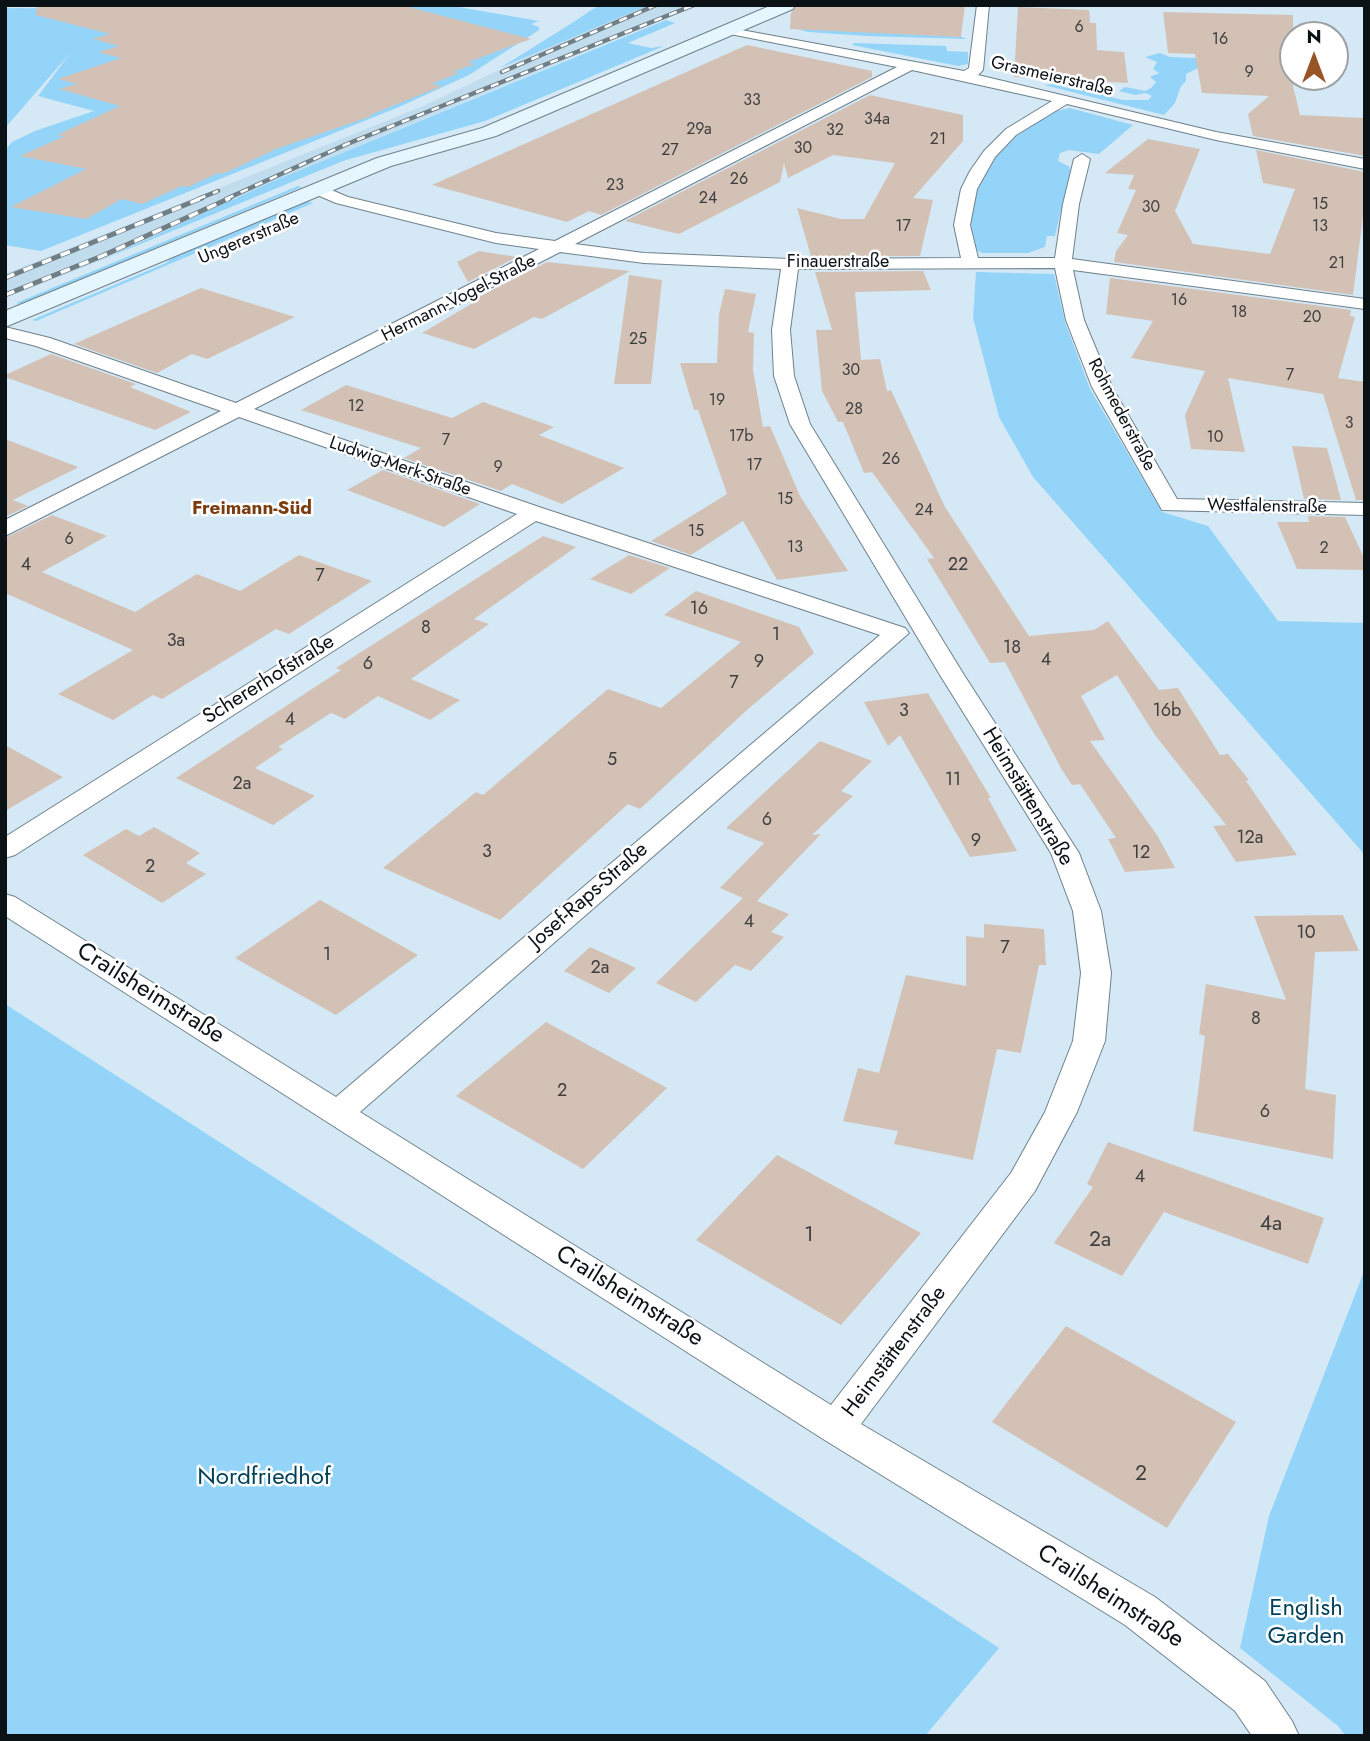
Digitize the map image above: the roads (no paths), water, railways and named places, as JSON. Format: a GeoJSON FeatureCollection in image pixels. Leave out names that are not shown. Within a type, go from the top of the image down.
{"type":"FeatureCollection","features":[{"type":"Feature","properties":{"kind":"main road","name":"Ungererstraße"},"geometry":{"type":"LineString","coordinates":[[8,331],[316,189],[384,162],[489,132],[787,5]]}},
{"type":"Feature","properties":{"kind":"main road","name":"Ungererstraße"},"geometry":{"type":"LineString","coordinates":[[8,331],[342,200],[478,141],[489,132]]}},
{"type":"Feature","properties":{"kind":"street"},"geometry":{"type":"LineString","coordinates":[[966,76],[976,70],[983,5]]}},
{"type":"Feature","properties":{"kind":"street","name":"Grasmeierstraße"},"geometry":{"type":"LineString","coordinates":[[730,30],[966,76],[1216,136],[1365,164]]}},
{"type":"Feature","properties":{"kind":"street","name":"Hermann-Vogel-Straße"},"geometry":{"type":"LineString","coordinates":[[5,529],[911,65]]}},
{"type":"Feature","properties":{"kind":"street"},"geometry":{"type":"LineString","coordinates":[[970,262],[964,240],[963,217],[969,189],[978,171],[989,154],[1012,132],[1030,118],[1065,100]]}},
{"type":"Feature","properties":{"kind":"street","name":"Rohmederstraße"},"geometry":{"type":"LineString","coordinates":[[1082,159],[1071,204],[1063,263],[1074,320],[1102,387],[1170,505]]}},
{"type":"Feature","properties":{"kind":"street","name":"Finauerstraße"},"geometry":{"type":"LineString","coordinates":[[316,189],[342,200],[496,237],[672,260],[790,264],[1063,263],[1365,304]]}},
{"type":"Feature","properties":{"kind":"street","name":"Heimstättenstraße"},"geometry":{"type":"LineString","coordinates":[[790,264],[781,330],[784,376],[800,424],[1069,865],[1087,911],[1096,973],[1089,1041],[1061,1112],[1023,1182],[836,1428]]}},
{"type":"Feature","properties":{"kind":"street","name":"Ludwig-Merk-Straße"},"geometry":{"type":"LineString","coordinates":[[8,331],[534,513],[897,633]]}},
{"type":"Feature","properties":{"kind":"street","name":"Westfalenstraße"},"geometry":{"type":"LineString","coordinates":[[1170,505],[1365,509]]}},
{"type":"Feature","properties":{"kind":"street","name":"Schererhofstraße"},"geometry":{"type":"LineString","coordinates":[[5,849],[534,513]]}},
{"type":"Feature","properties":{"kind":"street"},"geometry":{"type":"LineString","coordinates":[[897,633],[926,630]]}},
{"type":"Feature","properties":{"kind":"street","name":"Josef-Raps-Straße"},"geometry":{"type":"LineString","coordinates":[[338,1113],[839,680],[897,633]]}},
{"type":"Feature","properties":{"kind":"street","name":"Crailsheimstraße"},"geometry":{"type":"LineString","coordinates":[[5,903],[836,1428],[1140,1611],[1250,1696],[1277,1736]]}},
{"type":"Feature","properties":{"kind":"railway"},"geometry":{"type":"LineString","coordinates":[[502,72],[656,5]]}},
{"type":"Feature","properties":{"kind":"railway"},"geometry":{"type":"LineString","coordinates":[[226,199],[347,144],[694,5]]}},
{"type":"Feature","properties":{"kind":"railway"},"geometry":{"type":"LineString","coordinates":[[198,199],[218,191]]}},
{"type":"Feature","properties":{"kind":"railway"},"geometry":{"type":"LineString","coordinates":[[5,278],[202,198]]}},
{"type":"Feature","properties":{"kind":"railway"},"geometry":{"type":"LineString","coordinates":[[5,295],[102,256],[230,198]]}},
{"type":"Feature","properties":{"kind":"district","name":"Freimann-Süd"},"geometry":{"type":"Point","coordinates":[252,509]}},
{"type":"Feature","properties":{"kind":"park label","name":"Nordfriedhof"},"geometry":{"type":"Point","coordinates":[264,1478]}},
{"type":"Feature","properties":{"kind":"park label","name":"English Garden"},"geometry":{"type":"Point","coordinates":[1306,1623]}}]}
